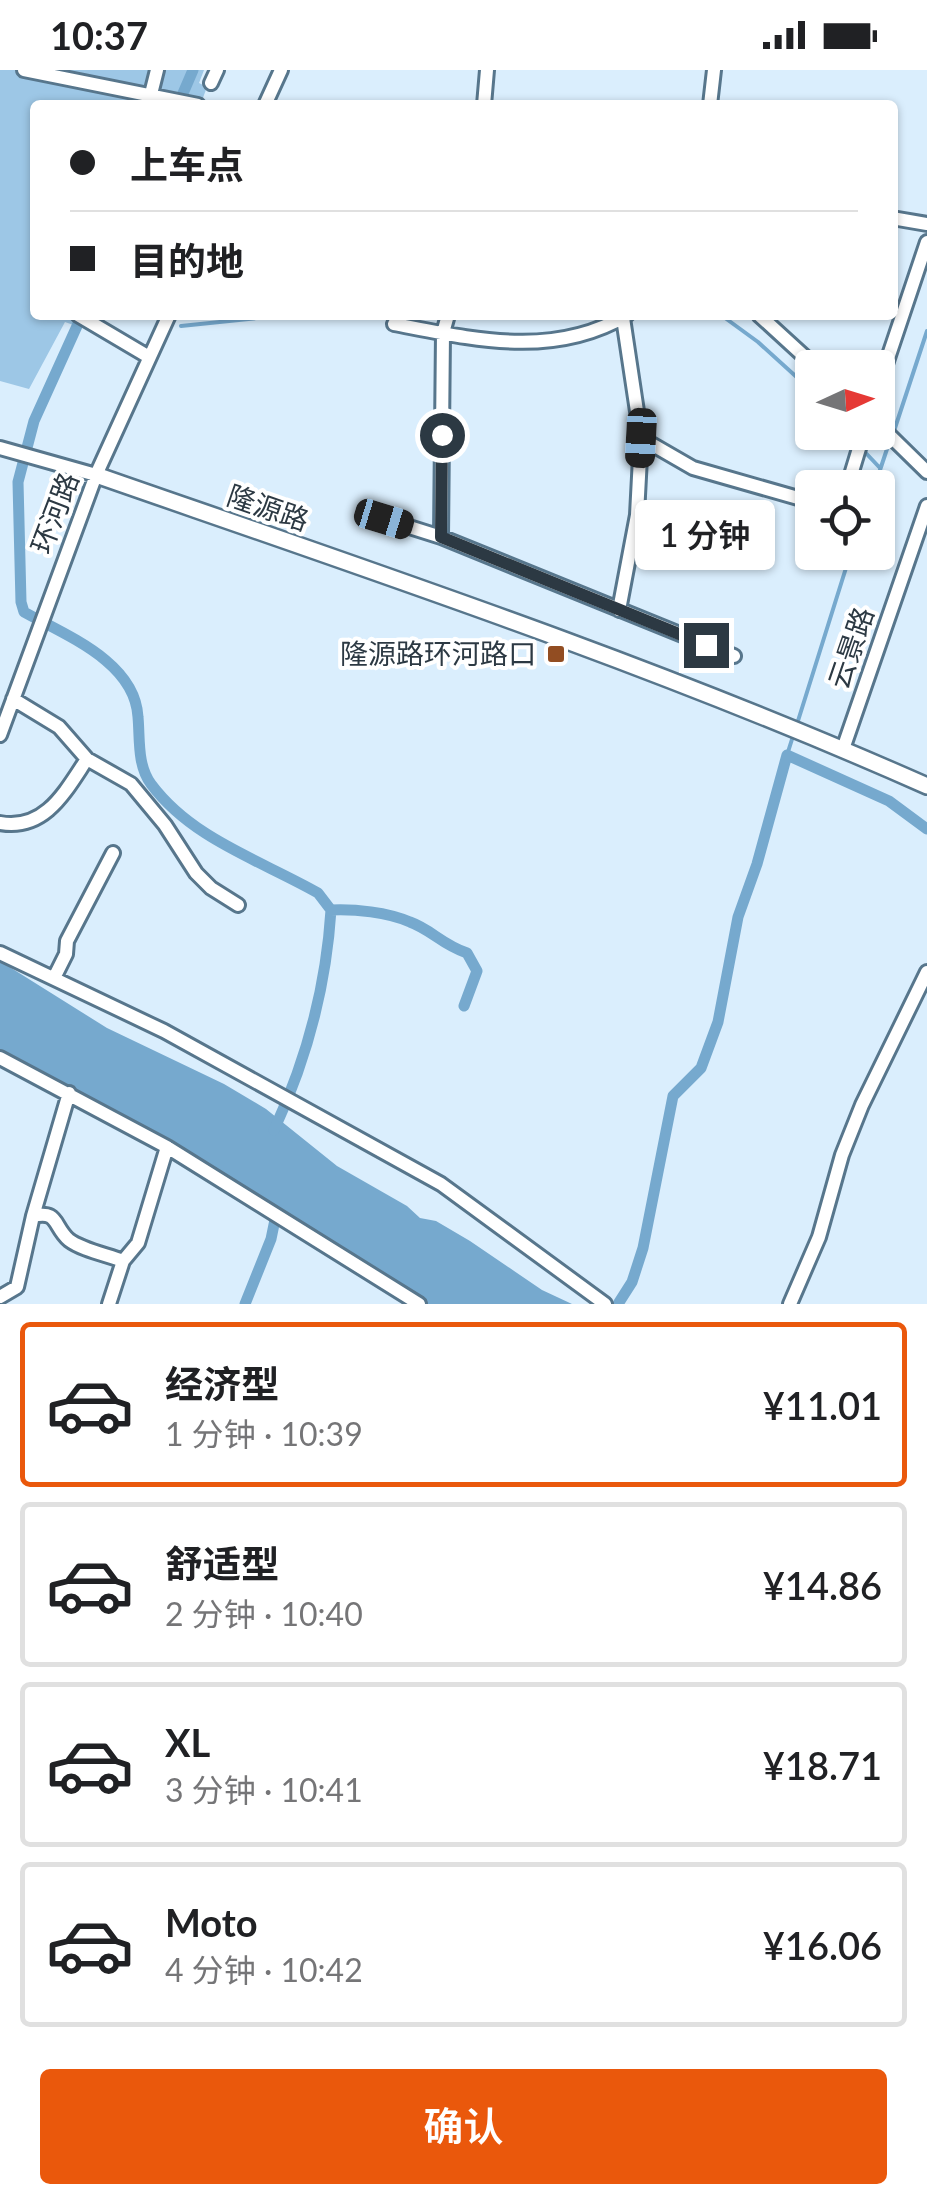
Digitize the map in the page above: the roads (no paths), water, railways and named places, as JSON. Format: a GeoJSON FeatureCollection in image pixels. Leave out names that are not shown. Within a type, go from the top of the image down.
{"type":"FeatureCollection","features":[{"type":"Feature","properties":{"kind":"main road","name":"隆源路"},"geometry":{"type":"LineString","coordinates":[[96,475],[425,590],[820,740],[927,786]]}},
{"type":"Feature","properties":{"kind":"street"},"geometry":{"type":"LineString","coordinates":[[24,70],[177,100]]}},
{"type":"Feature","properties":{"kind":"street"},"geometry":{"type":"LineString","coordinates":[[157,70],[157,95]]}},
{"type":"Feature","properties":{"kind":"street"},"geometry":{"type":"LineString","coordinates":[[267,100],[281,70]]}},
{"type":"Feature","properties":{"kind":"street"},"geometry":{"type":"LineString","coordinates":[[484,100],[487,70]]}},
{"type":"Feature","properties":{"kind":"street"},"geometry":{"type":"LineString","coordinates":[[711,100],[714,70]]}},
{"type":"Feature","properties":{"kind":"street"},"geometry":{"type":"LineString","coordinates":[[898,219],[927,224]]}},
{"type":"Feature","properties":{"kind":"street"},"geometry":{"type":"LineString","coordinates":[[891,350],[927,242]]}},
{"type":"Feature","properties":{"kind":"street"},"geometry":{"type":"LineString","coordinates":[[87,320],[150,357]]}},
{"type":"Feature","properties":{"kind":"street","name":"环河路"},"geometry":{"type":"LineString","coordinates":[[0,735],[96,475],[166,320]]}},
{"type":"Feature","properties":{"kind":"street"},"geometry":{"type":"LineString","coordinates":[[441,537],[447,320]]}},
{"type":"Feature","properties":{"kind":"street"},"geometry":{"type":"LineString","coordinates":[[394,324],[506,344],[545,343],[583,335],[616,320]]}},
{"type":"Feature","properties":{"kind":"street"},"geometry":{"type":"LineString","coordinates":[[619,610],[638,515],[641,438],[626,320]]}},
{"type":"Feature","properties":{"kind":"street"},"geometry":{"type":"LineString","coordinates":[[765,320],[798,350]]}},
{"type":"Feature","properties":{"kind":"street"},"geometry":{"type":"LineString","coordinates":[[641,438],[693,468],[795,497]]}},
{"type":"Feature","properties":{"kind":"street"},"geometry":{"type":"LineString","coordinates":[[895,441],[927,472]]}},
{"type":"Feature","properties":{"kind":"street"},"geometry":{"type":"LineString","coordinates":[[2,448],[96,475]]}},
{"type":"Feature","properties":{"kind":"street","name":"云景路"},"geometry":{"type":"LineString","coordinates":[[843,749],[927,506]]}},
{"type":"Feature","properties":{"kind":"street"},"geometry":{"type":"LineString","coordinates":[[384,519],[441,537],[734,656]]}},
{"type":"Feature","properties":{"kind":"street"},"geometry":{"type":"LineString","coordinates":[[13,700],[59,727],[86,759],[131,784],[166,825],[196,873],[238,905]]}},
{"type":"Feature","properties":{"kind":"street"},"geometry":{"type":"LineString","coordinates":[[0,823],[20,826],[38,819],[59,801],[86,759]]}},
{"type":"Feature","properties":{"kind":"street"},"geometry":{"type":"LineString","coordinates":[[54,978],[66,954],[67,941],[112,853]]}},
{"type":"Feature","properties":{"kind":"street"},"geometry":{"type":"LineString","coordinates":[[0,952],[290,1098],[441,1184],[606,1304]]}},
{"type":"Feature","properties":{"kind":"street"},"geometry":{"type":"LineString","coordinates":[[790,1304],[820,1237],[855,1122],[927,972]]}},
{"type":"Feature","properties":{"kind":"street"},"geometry":{"type":"LineString","coordinates":[[0,1058],[168,1147],[419,1304]]}},
{"type":"Feature","properties":{"kind":"street"},"geometry":{"type":"LineString","coordinates":[[0,1298],[17,1287],[69,1093]]}},
{"type":"Feature","properties":{"kind":"street"},"geometry":{"type":"LineString","coordinates":[[110,1304],[124,1260],[138,1243],[168,1147]]}},
{"type":"Feature","properties":{"kind":"street"},"geometry":{"type":"LineString","coordinates":[[33,1216],[45,1213],[56,1217],[69,1240],[124,1260]]}},
{"type":"Feature","properties":{"kind":"waterway"},"geometry":{"type":"LineString","coordinates":[[180,100],[193,70]]}},
{"type":"Feature","properties":{"kind":"waterway"},"geometry":{"type":"LineString","coordinates":[[80,320],[34,421],[18,482],[21,602],[24,612],[96,653],[125,681],[138,717],[143,769],[168,803],[186,820],[228,847],[318,893],[331,910],[325,968],[313,1023],[274,1130]]}},
{"type":"Feature","properties":{"kind":"waterway"},"geometry":{"type":"LineString","coordinates":[[181,326],[238,320]]}},
{"type":"Feature","properties":{"kind":"waterway"},"geometry":{"type":"LineString","coordinates":[[728,320],[795,376]]}},
{"type":"Feature","properties":{"kind":"waterway"},"geometry":{"type":"LineString","coordinates":[[895,428],[927,331]]}},
{"type":"Feature","properties":{"kind":"waterway"},"geometry":{"type":"LineString","coordinates":[[863,450],[880,468]]}},
{"type":"Feature","properties":{"kind":"waterway"},"geometry":{"type":"LineString","coordinates":[[880,470],[887,450]]}},
{"type":"Feature","properties":{"kind":"waterway"},"geometry":{"type":"LineString","coordinates":[[797,724],[845,570]]}},
{"type":"Feature","properties":{"kind":"waterway"},"geometry":{"type":"LineString","coordinates":[[787,755],[794,733]]}},
{"type":"Feature","properties":{"kind":"waterway"},"geometry":{"type":"LineString","coordinates":[[618,1304],[632,1282],[643,1248],[673,1096],[701,1068],[718,1022],[738,917],[787,755],[889,801],[927,829]]}},
{"type":"Feature","properties":{"kind":"waterway"},"geometry":{"type":"LineString","coordinates":[[331,910],[371,912],[401,919],[467,953],[477,971],[464,1006]]}},
{"type":"Feature","properties":{"kind":"waterway"},"geometry":{"type":"LineString","coordinates":[[245,1304],[271,1239],[277,1210]]}},
{"type":"Feature","properties":{"kind":"place","name":"隆源路环河路口"},"geometry":{"type":"Point","coordinates":[556,654]}}]}
